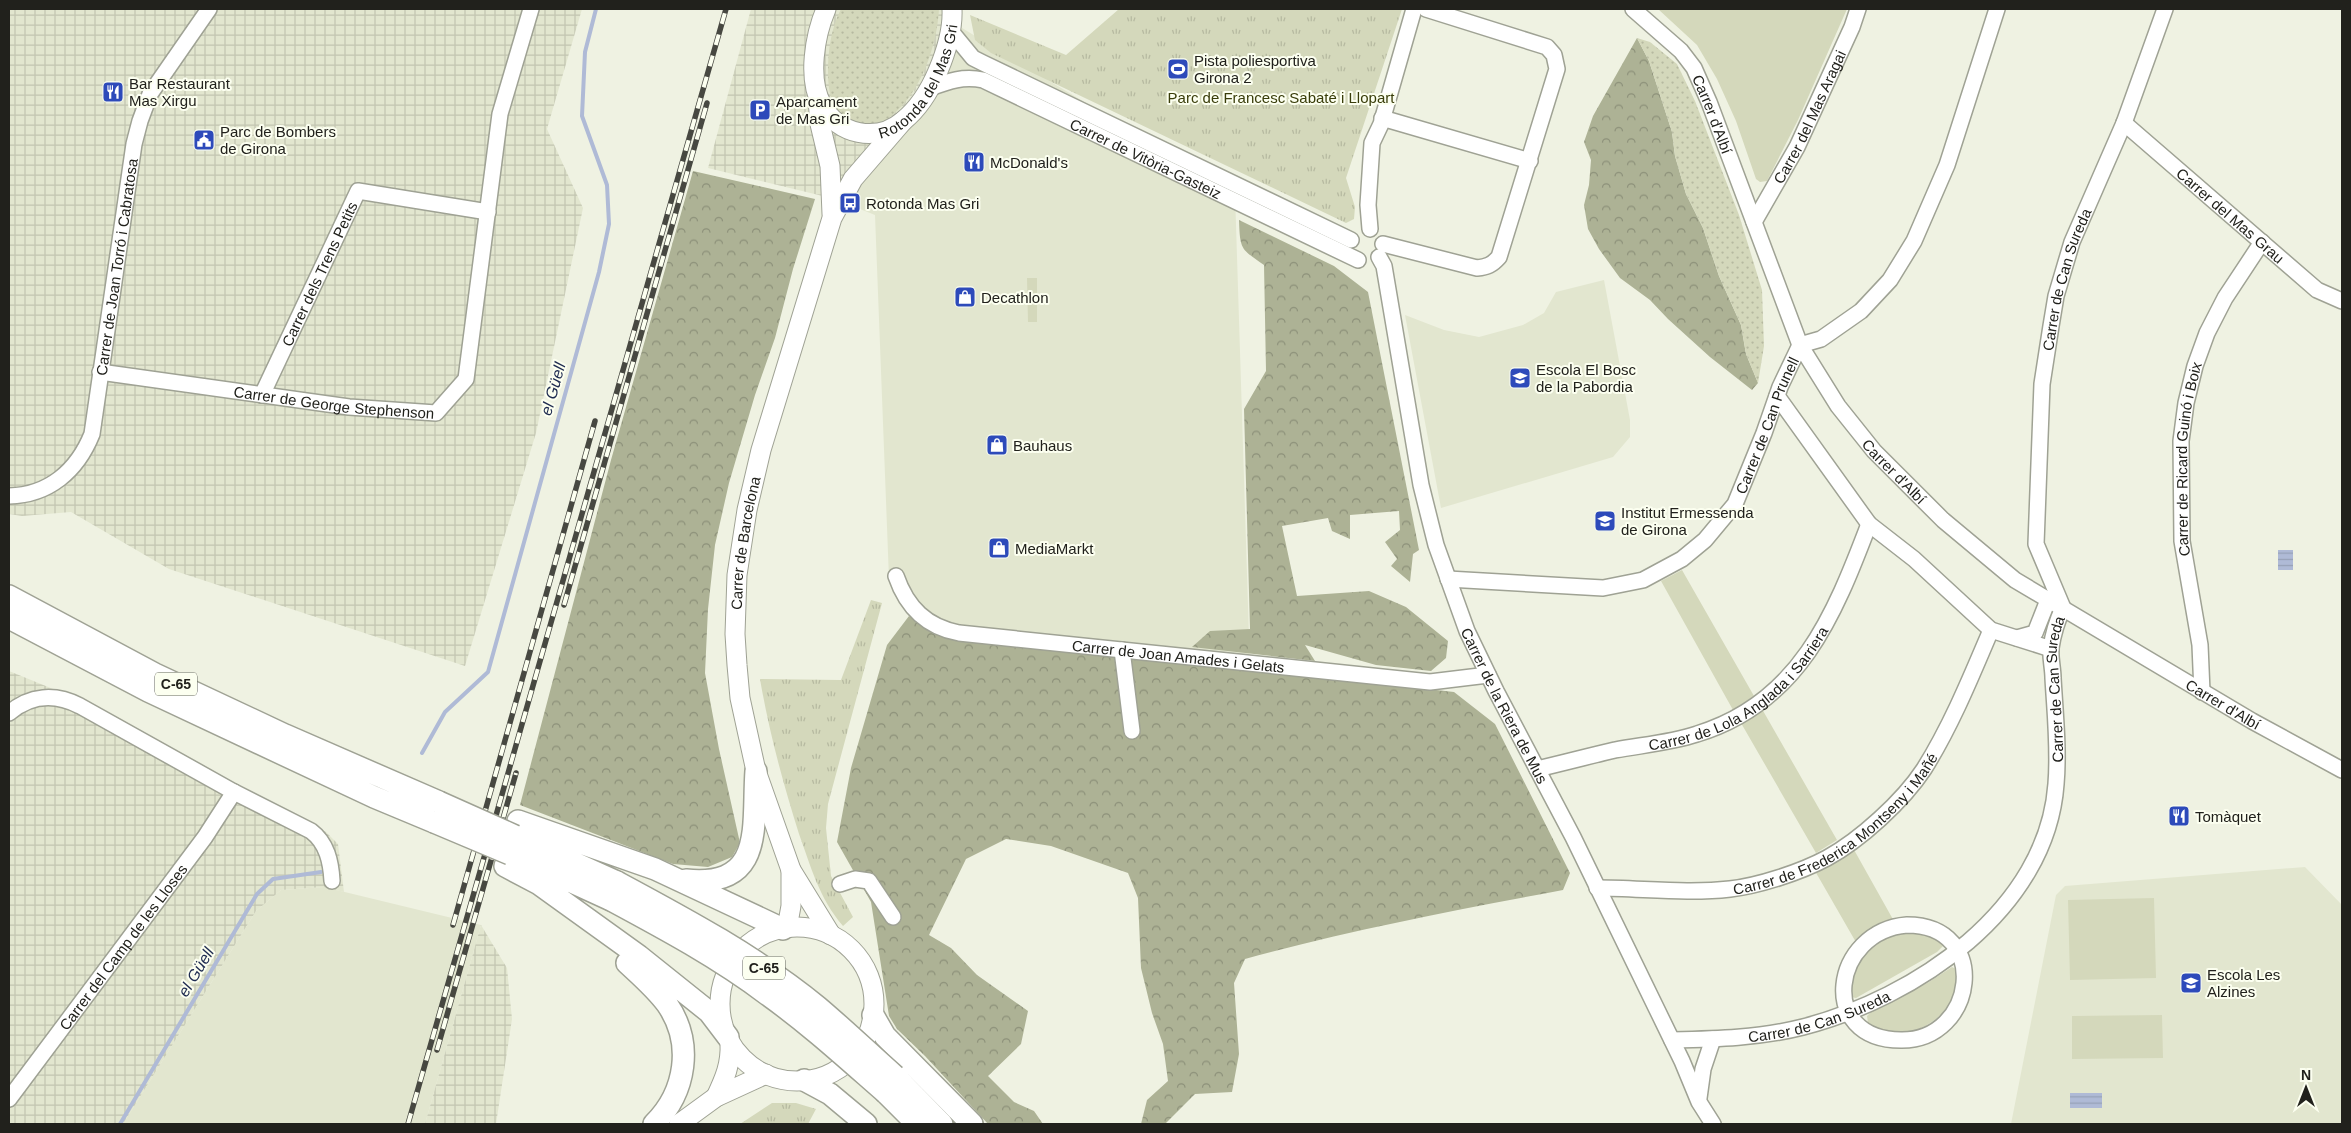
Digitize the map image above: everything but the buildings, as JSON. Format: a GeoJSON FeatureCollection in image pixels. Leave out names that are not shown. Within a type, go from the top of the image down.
{"type":"FeatureCollection","features":[{"type":"Feature","properties":{"kind":"highway","name":"C-65"},"geometry":{"type":"LineString","coordinates":[[9,596],[348,774]]}},
{"type":"Feature","properties":{"kind":"highway","name":"C-65"},"geometry":{"type":"LineString","coordinates":[[9,618],[148,691],[512,844],[614,891],[663,928],[768,994],[942,1124]]}},
{"type":"Feature","properties":{"kind":"highway"},"geometry":{"type":"LineString","coordinates":[[679,880],[702,882],[713,880],[727,876],[742,865],[750,852],[754,834],[753,814],[756,771]]}},
{"type":"Feature","properties":{"kind":"highway"},"geometry":{"type":"LineString","coordinates":[[348,774],[389,812],[436,812],[512,844],[655,869],[785,928]]}},
{"type":"Feature","properties":{"kind":"highway"},"geometry":{"type":"LineString","coordinates":[[512,844],[539,884],[639,956],[709,1012],[729,1040]]}},
{"type":"Feature","properties":{"kind":"highway"},"geometry":{"type":"LineString","coordinates":[[586,918],[615,952],[667,1004],[680,1031],[684,1065],[681,1079],[672,1102],[654,1124]]}},
{"type":"Feature","properties":{"kind":"highway"},"geometry":{"type":"LineString","coordinates":[[873,1015],[885,1036],[972,1124]]}},
{"type":"Feature","properties":{"kind":"highway"},"geometry":{"type":"LineString","coordinates":[[804,1080],[830,1094],[866,1124]]}},
{"type":"Feature","properties":{"kind":"highway","name":"C-65"},"geometry":{"type":"LineString","coordinates":[[890,1084],[917,1124]]}},
{"type":"Feature","properties":{"kind":"main road","name":"Rotonda del Mas Gri"},"geometry":{"type":"LineString","coordinates":[[826,9],[818,34],[815,55],[817,92],[822,105],[840,126],[854,132],[863,133],[885,131],[903,121],[930,88],[945,53],[952,9]]}},
{"type":"Feature","properties":{"kind":"main road","name":"Carrer de Barcelona"},"geometry":{"type":"LineString","coordinates":[[817,92],[820,124],[830,166],[832,218]]}},
{"type":"Feature","properties":{"kind":"main road","name":"Carrer de Barcelona"},"geometry":{"type":"LineString","coordinates":[[831,935],[791,870],[756,771],[740,698],[735,634],[737,575],[741,540],[761,450],[832,218],[852,179],[903,121]]}},
{"type":"Feature","properties":{"kind":"main road","name":"Carrer de Barcelona"},"geometry":{"type":"LineString","coordinates":[[785,928],[791,906],[791,870]]}},
{"type":"Feature","properties":{"kind":"main road"},"geometry":{"type":"LineString","coordinates":[[716,1097],[731,1061],[729,1040],[722,1020],[720,1004],[722,987],[730,967],[748,945],[764,935],[785,928],[812,929],[831,935],[852,950],[865,969],[872,991],[873,1015],[865,1039],[850,1059],[827,1074],[804,1080],[781,1079],[766,1074],[743,1059],[729,1040]]}},
{"type":"Feature","properties":{"kind":"main road"},"geometry":{"type":"LineString","coordinates":[[678,1124],[716,1097],[737,1090],[766,1074]]}},
{"type":"Feature","properties":{"kind":"street","name":"Carrer de Joan Torró i Cabratosa"},"geometry":{"type":"LineString","coordinates":[[9,496],[33,493],[59,480],[79,460],[92,434],[133,153],[140,121],[150,94],[209,9]]}},
{"type":"Feature","properties":{"kind":"street","name":"Carrer de George Stephenson"},"geometry":{"type":"LineString","coordinates":[[100,372],[349,407],[436,413],[466,378],[500,114],[531,9]]}},
{"type":"Feature","properties":{"kind":"street"},"geometry":{"type":"LineString","coordinates":[[1370,229],[1368,205],[1372,143],[1382,118],[1414,9]]}},
{"type":"Feature","properties":{"kind":"street"},"geometry":{"type":"LineString","coordinates":[[1381,250],[1477,268],[1487,267],[1499,258],[1557,69],[1554,55],[1547,48],[1426,9]]}},
{"type":"Feature","properties":{"kind":"street","name":"Carrer d'Albí"},"geometry":{"type":"LineString","coordinates":[[1633,9],[1681,51],[1694,68],[1709,102],[1800,345],[1838,406],[1874,451],[1943,520],[2015,580],[2252,722],[2342,770]]}},
{"type":"Feature","properties":{"kind":"street","name":"Carrer del Mas Aragai"},"geometry":{"type":"LineString","coordinates":[[1754,222],[1797,147],[1852,27],[1858,9]]}},
{"type":"Feature","properties":{"kind":"street","name":"Carrer de Can Prunell"},"geometry":{"type":"LineString","coordinates":[[1448,579],[1603,588],[1643,580],[1667,568],[1705,540],[1735,504],[1777,396],[1800,345],[1821,340],[1861,311],[1890,280],[1914,241],[1947,165],[1997,9]]}},
{"type":"Feature","properties":{"kind":"street","name":"Carrer de Can Sureda"},"geometry":{"type":"LineString","coordinates":[[1672,1040],[1767,1035],[1803,1027],[1847,1013],[1915,980],[1958,949],[1995,917],[2026,878],[2047,833],[2056,784],[2051,649],[2056,624],[2063,608],[2036,544],[2040,425],[2045,359],[2056,296],[2072,242],[2124,123],[2165,9]]}},
{"type":"Feature","properties":{"kind":"street","name":"Carrer de Vitòria-Gasteiz"},"geometry":{"type":"LineString","coordinates":[[950,30],[973,58],[983,64],[1351,240]]}},
{"type":"Feature","properties":{"kind":"street","name":"Carrer de Vitòria-Gasteiz"},"geometry":{"type":"LineString","coordinates":[[930,88],[956,79],[970,78],[983,80],[1358,260]]}},
{"type":"Feature","properties":{"kind":"street"},"geometry":{"type":"LineString","coordinates":[[1382,118],[1530,161]]}},
{"type":"Feature","properties":{"kind":"street","name":"Carrer del Mas Grau"},"geometry":{"type":"LineString","coordinates":[[2124,123],[2317,290],[2342,301]]}},
{"type":"Feature","properties":{"kind":"street","name":"Carrer dels Trens Petits"},"geometry":{"type":"LineString","coordinates":[[262,395],[358,191],[488,212]]}},
{"type":"Feature","properties":{"kind":"street"},"geometry":{"type":"LineString","coordinates":[[1370,229],[1379,234],[1381,250],[1369,262],[1358,260],[1351,251],[1351,240],[1359,230],[1370,229]]}},
{"type":"Feature","properties":{"kind":"street","name":"Carrer de Ricard Guinó i Boix"},"geometry":{"type":"LineString","coordinates":[[2202,692],[2200,645],[2182,541],[2180,441],[2186,403],[2195,366],[2207,334],[2226,298],[2262,242]]}},
{"type":"Feature","properties":{"kind":"street","name":"Carrer de la Riera de Mus"},"geometry":{"type":"LineString","coordinates":[[1381,250],[1420,485],[1436,545],[1467,631],[1488,675],[1538,768],[1672,1040],[1699,1102],[1713,1124]]}},
{"type":"Feature","properties":{"kind":"street"},"geometry":{"type":"LineString","coordinates":[[1777,396],[1869,524],[1914,559],[1991,630],[2051,649]]}},
{"type":"Feature","properties":{"kind":"street","name":"Carrer de Lola Anglada i Sarriera"},"geometry":{"type":"LineString","coordinates":[[1538,768],[1616,750],[1665,743],[1697,734],[1723,724],[1763,702],[1801,663],[1820,637],[1841,594],[1869,524]]}},
{"type":"Feature","properties":{"kind":"street","name":"Carrer de Joan Amades i Gelats"},"geometry":{"type":"LineString","coordinates":[[896,576],[906,600],[914,610],[923,618],[945,630],[1430,682],[1488,675]]}},
{"type":"Feature","properties":{"kind":"street"},"geometry":{"type":"LineString","coordinates":[[2018,638],[2035,633],[2048,600]]}},
{"type":"Feature","properties":{"kind":"street","name":"Carrer de Frederica Montseny i Mañé"},"geometry":{"type":"LineString","coordinates":[[1597,888],[1705,891],[1732,889],[1798,870],[1826,859],[1847,845],[1900,798],[1923,770],[1956,708],[1991,630]]}},
{"type":"Feature","properties":{"kind":"street"},"geometry":{"type":"LineString","coordinates":[[1122,650],[1132,731]]}},
{"type":"Feature","properties":{"kind":"street"},"geometry":{"type":"LineString","coordinates":[[9,713],[23,703],[38,698],[54,697],[70,700],[320,838],[331,865],[332,881]]}},
{"type":"Feature","properties":{"kind":"street","name":"Carrer del Camp de les Lloses"},"geometry":{"type":"LineString","coordinates":[[9,1099],[199,845],[234,792]]}},
{"type":"Feature","properties":{"kind":"street"},"geometry":{"type":"LineString","coordinates":[[840,884],[855,879],[869,880],[893,917]]}},
{"type":"Feature","properties":{"kind":"street"},"geometry":{"type":"LineString","coordinates":[[1896,926],[1919,926],[1939,932],[1958,949],[1965,972],[1962,997],[1951,1016],[1934,1031],[1907,1040],[1885,1038],[1864,1030],[1847,1013],[1843,992],[1847,970],[1858,950],[1877,933],[1896,926]]}},
{"type":"Feature","properties":{"kind":"street"},"geometry":{"type":"LineString","coordinates":[[1699,1102],[1703,1069],[1713,1039]]}},
{"type":"Feature","properties":{"kind":"shaded area"},"geometry":{"type":"Polygon","coordinates":[[[9,9],[582,9],[547,129],[583,208],[536,433],[465,666],[169,569],[71,512],[22,516],[9,514],[9,9]]]}},
{"type":"Feature","properties":{"kind":"shaded area"},"geometry":{"type":"Polygon","coordinates":[[[751,9],[959,9],[962,28],[835,199],[708,168],[751,9]]]}},
{"type":"Feature","properties":{"kind":"shaded area"},"geometry":{"type":"Polygon","coordinates":[[[962,28],[1235,193],[1250,669],[1116,657],[941,636],[909,616],[889,579],[875,215],[835,199],[962,28]]]}},
{"type":"Feature","properties":{"kind":"shaded area","name":"Escola El Bosc de la Pabordia"},"geometry":{"type":"Polygon","coordinates":[[[1604,280],[1630,420],[1630,437],[1613,457],[1441,508],[1405,315],[1444,330],[1479,337],[1523,325],[1544,313],[1556,292],[1604,280]]]}},
{"type":"Feature","properties":{"kind":"shaded area"},"geometry":{"type":"Polygon","coordinates":[[[9,671],[80,700],[326,832],[338,844],[344,892],[324,887],[281,890],[256,911],[123,1124],[9,1124],[9,671]]]}},
{"type":"Feature","properties":{"kind":"shaded area","name":"Escola Les Alzines"},"geometry":{"type":"Polygon","coordinates":[[[2305,867],[2342,905],[2341,1124],[2011,1124],[2056,895],[2065,886],[2305,867]]]}},
{"type":"Feature","properties":{"kind":"shaded area"},"geometry":{"type":"Polygon","coordinates":[[[324,887],[481,925],[425,1124],[123,1124],[256,911],[281,890],[324,887]]]}},
{"type":"Feature","properties":{"kind":"shaded area"},"geometry":{"type":"Polygon","coordinates":[[[481,925],[507,968],[512,1019],[496,1124],[425,1124],[481,925]]]}},
{"type":"Feature","properties":{"kind":"green space"},"geometry":{"type":"Polygon","coordinates":[[[841,9],[939,9],[938,23],[931,53],[919,82],[901,107],[883,121],[867,124],[852,121],[839,112],[832,101],[828,71],[829,56],[832,32],[841,9]]]}},
{"type":"Feature","properties":{"kind":"green space","name":"Parc de Francesc Sabaté i Llopart"},"geometry":{"type":"Polygon","coordinates":[[[1119,9],[1402,9],[1346,178],[1355,207],[1354,219],[1346,223],[991,53],[975,40],[970,15],[1066,55],[1119,9]]]}},
{"type":"Feature","properties":{"kind":"green space"},"geometry":{"type":"Polygon","coordinates":[[[1658,9],[1847,9],[1798,120],[1767,181],[1760,182],[1756,179],[1736,121],[1717,79],[1697,45],[1658,9]]]}},
{"type":"Feature","properties":{"kind":"green space"},"geometry":{"type":"Polygon","coordinates":[[[1637,38],[1649,61],[1672,132],[1675,156],[1686,194],[1703,228],[1719,276],[1741,325],[1746,354],[1758,383],[1752,390],[1710,357],[1650,300],[1620,278],[1599,249],[1588,229],[1584,205],[1589,185],[1591,160],[1584,142],[1593,116],[1637,38]]]}},
{"type":"Feature","properties":{"kind":"green space"},"geometry":{"type":"Polygon","coordinates":[[[1637,38],[1650,42],[1677,64],[1695,101],[1739,215],[1762,290],[1764,346],[1758,383],[1746,354],[1741,325],[1719,276],[1703,228],[1686,194],[1675,156],[1672,132],[1649,61],[1637,38]]]}},
{"type":"Feature","properties":{"kind":"green space"},"geometry":{"type":"Polygon","coordinates":[[[693,171],[815,199],[793,269],[775,338],[755,395],[729,483],[715,545],[708,609],[705,673],[719,749],[740,843],[732,857],[708,867],[673,864],[520,805],[611,460],[693,171]]]}},
{"type":"Feature","properties":{"kind":"green space"},"geometry":{"type":"Polygon","coordinates":[[[1239,220],[1334,266],[1368,292],[1419,550],[1413,554],[1410,582],[1391,566],[1397,559],[1385,542],[1400,530],[1399,511],[1350,515],[1350,539],[1332,531],[1328,518],[1282,526],[1297,596],[1369,591],[1406,607],[1448,641],[1446,658],[1431,671],[1376,665],[1305,645],[1315,661],[1192,647],[1210,631],[1250,629],[1244,409],[1266,371],[1264,265],[1243,248],[1239,220]]]}},
{"type":"Feature","properties":{"kind":"green space"},"geometry":{"type":"Polygon","coordinates":[[[1027,278],[1037,278],[1037,322],[1028,322],[1027,278]]]}},
{"type":"Feature","properties":{"kind":"green space"},"geometry":{"type":"Polygon","coordinates":[[[1682,570],[1754,696],[1733,710],[1661,581],[1682,570]]]}},
{"type":"Feature","properties":{"kind":"green space"},"geometry":{"type":"Polygon","coordinates":[[[871,600],[882,603],[828,804],[826,828],[831,876],[853,917],[843,926],[822,893],[799,834],[777,757],[760,679],[841,680],[871,600]]]}},
{"type":"Feature","properties":{"kind":"green space"},"geometry":{"type":"Polygon","coordinates":[[[909,616],[941,636],[1116,657],[1250,669],[1454,692],[1495,724],[1570,873],[1563,890],[1364,930],[1245,959],[1234,983],[1239,1054],[1232,1092],[1195,1094],[1165,1124],[1141,1124],[1147,1100],[1168,1081],[1163,1044],[1152,1013],[1141,968],[1138,898],[1128,873],[1051,846],[1006,839],[966,859],[929,935],[951,948],[977,975],[1028,1011],[1021,1044],[988,1076],[1014,1102],[1034,1111],[1043,1124],[988,1124],[925,1056],[897,1029],[889,1016],[871,902],[837,842],[851,768],[887,645],[909,616]]]}},
{"type":"Feature","properties":{"kind":"green space"},"geometry":{"type":"Polygon","coordinates":[[[1762,709],[1837,840],[1816,853],[1741,723],[1762,709]]]}},
{"type":"Feature","properties":{"kind":"green space"},"geometry":{"type":"Polygon","coordinates":[[[1853,848],[1895,923],[1857,944],[1815,871],[1853,848]]]}},
{"type":"Feature","properties":{"kind":"green space"},"geometry":{"type":"Polygon","coordinates":[[[2154,898],[2156,978],[2070,980],[2068,900],[2154,898]]]}},
{"type":"Feature","properties":{"kind":"green space"},"geometry":{"type":"Polygon","coordinates":[[[1899,932],[1923,932],[1943,942],[1943,946],[1937,952],[1856,998],[1851,997],[1853,973],[1862,956],[1878,943],[1899,932]]]}},
{"type":"Feature","properties":{"kind":"green space"},"geometry":{"type":"Polygon","coordinates":[[[1952,967],[1956,969],[1957,992],[1944,1012],[1935,1020],[1925,1026],[1903,1033],[1879,1029],[1868,1023],[1867,1016],[1873,1010],[1929,982],[1952,967]]]}},
{"type":"Feature","properties":{"kind":"green space"},"geometry":{"type":"Polygon","coordinates":[[[2162,1015],[2163,1058],[2072,1059],[2072,1016],[2162,1015]]]}},
{"type":"Feature","properties":{"kind":"green space"},"geometry":{"type":"Polygon","coordinates":[[[772,1103],[796,1103],[816,1109],[808,1124],[740,1124],[772,1103]]]}},
{"type":"Feature","properties":{"kind":"water"},"geometry":{"type":"Polygon","coordinates":[[[2278,550],[2293,550],[2293,570],[2278,570],[2278,550]]]}},
{"type":"Feature","properties":{"kind":"water"},"geometry":{"type":"Polygon","coordinates":[[[2070,1093],[2102,1093],[2102,1108],[2070,1108],[2070,1093]]]}},
{"type":"Feature","properties":{"kind":"waterway","name":"el Güell"},"geometry":{"type":"LineString","coordinates":[[422,753],[445,712],[488,672],[599,272],[609,224],[607,185],[582,116],[585,52],[596,9]]}},
{"type":"Feature","properties":{"kind":"waterway","name":"el Güell"},"geometry":{"type":"LineString","coordinates":[[120,1124],[257,894],[273,879],[321,872]]}},
{"type":"Feature","properties":{"kind":"railway"},"geometry":{"type":"LineString","coordinates":[[408,1124],[726,9]]}},
{"type":"Feature","properties":{"kind":"railway"},"geometry":{"type":"LineString","coordinates":[[564,605],[707,103]]}},
{"type":"Feature","properties":{"kind":"railway"},"geometry":{"type":"LineString","coordinates":[[453,925],[595,421]]}},
{"type":"Feature","properties":{"kind":"railway"},"geometry":{"type":"LineString","coordinates":[[437,1050],[516,773]]}},
{"type":"Feature","properties":{"kind":"place","name":"Pista poliesportiva Girona 2"},"geometry":{"type":"Point","coordinates":[1178,69]}},
{"type":"Feature","properties":{"kind":"place","name":"Bar Restaurant Mas Xirgu"},"geometry":{"type":"Point","coordinates":[113,92]}},
{"type":"Feature","properties":{"kind":"place","name":"Aparcament de Mas Gri"},"geometry":{"type":"Point","coordinates":[760,110]}},
{"type":"Feature","properties":{"kind":"place","name":"Parc de Bombers de Girona"},"geometry":{"type":"Point","coordinates":[204,140]}},
{"type":"Feature","properties":{"kind":"place","name":"McDonald's"},"geometry":{"type":"Point","coordinates":[974,162]}},
{"type":"Feature","properties":{"kind":"place","name":"Rotonda Mas Gri"},"geometry":{"type":"Point","coordinates":[850,203]}},
{"type":"Feature","properties":{"kind":"place","name":"Decathlon"},"geometry":{"type":"Point","coordinates":[965,297]}},
{"type":"Feature","properties":{"kind":"place","name":"Escola El Bosc de la Pabordia"},"geometry":{"type":"Point","coordinates":[1520,378]}},
{"type":"Feature","properties":{"kind":"place","name":"Bauhaus"},"geometry":{"type":"Point","coordinates":[997,445]}},
{"type":"Feature","properties":{"kind":"place","name":"Institut Ermessenda de Girona"},"geometry":{"type":"Point","coordinates":[1605,521]}},
{"type":"Feature","properties":{"kind":"place","name":"MediaMarkt"},"geometry":{"type":"Point","coordinates":[999,548]}},
{"type":"Feature","properties":{"kind":"place","name":"Tomàquet"},"geometry":{"type":"Point","coordinates":[2179,816]}},
{"type":"Feature","properties":{"kind":"place","name":"Escola Les Alzines"},"geometry":{"type":"Point","coordinates":[2191,983]}}]}
